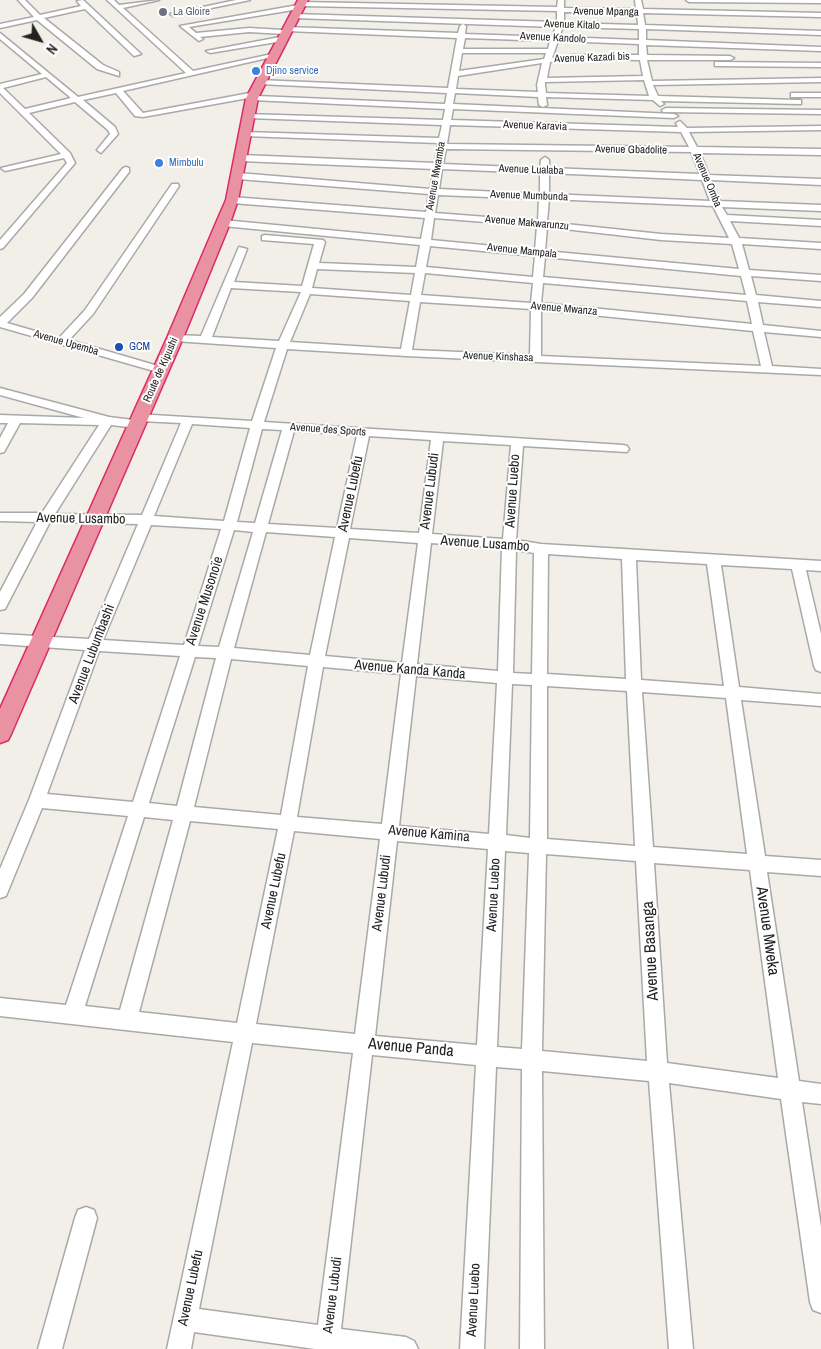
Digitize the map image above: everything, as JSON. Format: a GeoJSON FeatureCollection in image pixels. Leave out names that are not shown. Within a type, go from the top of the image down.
{"type":"FeatureCollection","features":[{"type":"Feature","properties":{"kind":"highway","name":"Route de Kipushi"},"geometry":{"type":"LineString","coordinates":[[0,734],[175,338],[223,223],[232,200],[238,176],[244,134],[255,91],[283,33],[299,7]]}},
{"type":"Feature","properties":{"kind":"street"},"geometry":{"type":"LineString","coordinates":[[21,0],[38,17],[100,67],[116,74]]}},
{"type":"Feature","properties":{"kind":"street"},"geometry":{"type":"LineString","coordinates":[[79,0],[137,54]]}},
{"type":"Feature","properties":{"kind":"street"},"geometry":{"type":"LineString","coordinates":[[110,0],[191,73]]}},
{"type":"Feature","properties":{"kind":"street"},"geometry":{"type":"LineString","coordinates":[[117,7],[156,0]]}},
{"type":"Feature","properties":{"kind":"street"},"geometry":{"type":"LineString","coordinates":[[173,14],[247,0]]}},
{"type":"Feature","properties":{"kind":"street"},"geometry":{"type":"LineString","coordinates":[[535,358],[536,306],[544,197],[545,149],[542,95],[549,55],[560,24],[561,0]]}},
{"type":"Feature","properties":{"kind":"street","name":"Avenue Omba"},"geometry":{"type":"LineString","coordinates":[[638,0],[641,13],[644,61],[650,91],[655,99],[674,116],[685,130],[716,203],[736,242],[767,369]]}},
{"type":"Feature","properties":{"kind":"street"},"geometry":{"type":"LineString","coordinates":[[690,0],[821,0]]}},
{"type":"Feature","properties":{"kind":"street","name":"Avenue Mpanga"},"geometry":{"type":"LineString","coordinates":[[299,7],[465,4],[560,11],[821,15]]}},
{"type":"Feature","properties":{"kind":"street","name":"Avenue Mwamba"},"geometry":{"type":"LineString","coordinates":[[406,352],[437,167],[452,91],[450,78],[459,51],[465,4]]}},
{"type":"Feature","properties":{"kind":"street"},"geometry":{"type":"LineString","coordinates":[[0,26],[86,7]]}},
{"type":"Feature","properties":{"kind":"street"},"geometry":{"type":"LineString","coordinates":[[283,33],[249,30],[196,37],[184,25],[299,7]]}},
{"type":"Feature","properties":{"kind":"street","name":"Avenue Kitalo"},"geometry":{"type":"LineString","coordinates":[[299,7],[464,21],[821,33]]}},
{"type":"Feature","properties":{"kind":"street"},"geometry":{"type":"LineString","coordinates":[[210,51],[283,33]]}},
{"type":"Feature","properties":{"kind":"street","name":"Avenue Kandolo"},"geometry":{"type":"LineString","coordinates":[[283,33],[461,35],[821,49]]}},
{"type":"Feature","properties":{"kind":"street"},"geometry":{"type":"LineString","coordinates":[[0,35],[113,131],[113,136],[101,150]]}},
{"type":"Feature","properties":{"kind":"street"},"geometry":{"type":"LineString","coordinates":[[459,51],[549,55]]}},
{"type":"Feature","properties":{"kind":"street","name":"Avenue Kazadi bis"},"geometry":{"type":"LineString","coordinates":[[450,78],[549,55],[644,61],[730,58]]}},
{"type":"Feature","properties":{"kind":"street"},"geometry":{"type":"LineString","coordinates":[[25,111],[74,98],[272,56]]}},
{"type":"Feature","properties":{"kind":"street"},"geometry":{"type":"LineString","coordinates":[[644,61],[821,65]]}},
{"type":"Feature","properties":{"kind":"street"},"geometry":{"type":"LineString","coordinates":[[776,65],[804,112],[821,147]]}},
{"type":"Feature","properties":{"kind":"street"},"geometry":{"type":"LineString","coordinates":[[0,88],[46,75]]}},
{"type":"Feature","properties":{"kind":"street"},"geometry":{"type":"LineString","coordinates":[[450,78],[462,81]]}},
{"type":"Feature","properties":{"kind":"street"},"geometry":{"type":"LineString","coordinates":[[532,84],[543,82],[648,80],[821,80]]}},
{"type":"Feature","properties":{"kind":"street"},"geometry":{"type":"LineString","coordinates":[[0,88],[25,111],[69,159]]}},
{"type":"Feature","properties":{"kind":"street"},"geometry":{"type":"LineString","coordinates":[[117,89],[138,114],[142,115],[255,91],[452,91],[655,99],[796,98],[821,95]]}},
{"type":"Feature","properties":{"kind":"street"},"geometry":{"type":"LineString","coordinates":[[255,91],[449,108],[674,116]]}},
{"type":"Feature","properties":{"kind":"street"},"geometry":{"type":"LineString","coordinates":[[666,110],[821,112]]}},
{"type":"Feature","properties":{"kind":"street","name":"Avenue Karavia"},"geometry":{"type":"LineString","coordinates":[[248,116],[685,130],[821,128]]}},
{"type":"Feature","properties":{"kind":"street","name":"Avenue Gbadolite"},"geometry":{"type":"LineString","coordinates":[[244,134],[545,149],[821,152]]}},
{"type":"Feature","properties":{"kind":"street","name":"Avenue Lualaba"},"geometry":{"type":"LineString","coordinates":[[241,158],[821,182]]}},
{"type":"Feature","properties":{"kind":"street"},"geometry":{"type":"LineString","coordinates":[[2,168],[69,159]]}},
{"type":"Feature","properties":{"kind":"street"},"geometry":{"type":"LineString","coordinates":[[0,246],[69,159]]}},
{"type":"Feature","properties":{"kind":"street"},"geometry":{"type":"LineString","coordinates":[[0,323],[28,296],[126,170]]}},
{"type":"Feature","properties":{"kind":"street","name":"Avenue Mumbunda"},"geometry":{"type":"LineString","coordinates":[[238,176],[434,192],[821,208]]}},
{"type":"Feature","properties":{"kind":"street"},"geometry":{"type":"LineString","coordinates":[[62,342],[89,312],[175,186]]}},
{"type":"Feature","properties":{"kind":"street","name":"Avenue Makwarunzu"},"geometry":{"type":"LineString","coordinates":[[232,200],[429,214],[736,242],[821,246]]}},
{"type":"Feature","properties":{"kind":"street"},"geometry":{"type":"LineString","coordinates":[[724,218],[821,222]]}},
{"type":"Feature","properties":{"kind":"street","name":"Avenue Mampala"},"geometry":{"type":"LineString","coordinates":[[223,223],[745,273],[821,278]]}},
{"type":"Feature","properties":{"kind":"street","name":"Avenue Musonoïe"},"geometry":{"type":"LineString","coordinates":[[73,1014],[229,526],[282,344],[286,340],[306,290],[319,242],[265,238]]}},
{"type":"Feature","properties":{"kind":"street"},"geometry":{"type":"LineString","coordinates":[[206,340],[242,249]]}},
{"type":"Feature","properties":{"kind":"street"},"geometry":{"type":"LineString","coordinates":[[313,266],[420,270],[821,304]]}},
{"type":"Feature","properties":{"kind":"street","name":"Avenue Mwanza"},"geometry":{"type":"LineString","coordinates":[[229,285],[536,306],[821,334]]}},
{"type":"Feature","properties":{"kind":"street","name":"Avenue Upemba"},"geometry":{"type":"LineString","coordinates":[[0,323],[161,370]]}},
{"type":"Feature","properties":{"kind":"street","name":"Avenue Kinshasa"},"geometry":{"type":"LineString","coordinates":[[175,338],[406,352],[821,372]]}},
{"type":"Feature","properties":{"kind":"street","name":"Avenue des Sports"},"geometry":{"type":"LineString","coordinates":[[0,391],[108,421],[188,420],[623,449]]}},
{"type":"Feature","properties":{"kind":"street"},"geometry":{"type":"LineString","coordinates":[[0,419],[83,423],[108,421]]}},
{"type":"Feature","properties":{"kind":"street"},"geometry":{"type":"LineString","coordinates":[[0,449],[16,420]]}},
{"type":"Feature","properties":{"kind":"street","name":"Avenue Lubumbashi"},"geometry":{"type":"LineString","coordinates":[[0,890],[37,800],[94,645],[188,420]]}},
{"type":"Feature","properties":{"kind":"street"},"geometry":{"type":"LineString","coordinates":[[0,604],[45,519],[108,421]]}},
{"type":"Feature","properties":{"kind":"street"},"geometry":{"type":"LineString","coordinates":[[127,1021],[225,654],[289,428]]}},
{"type":"Feature","properties":{"kind":"street","name":"Avenue Lubefu"},"geometry":{"type":"LineString","coordinates":[[179,1349],[288,821],[316,662],[364,432]]}},
{"type":"Feature","properties":{"kind":"street","name":"Avenue Lubudi"},"geometry":{"type":"LineString","coordinates":[[327,1343],[436,438]]}},
{"type":"Feature","properties":{"kind":"street","name":"Avenue Luebo"},"geometry":{"type":"LineString","coordinates":[[472,1349],[485,1055],[506,678],[509,544],[516,442]]}},
{"type":"Feature","properties":{"kind":"street","name":"Avenue Lusambo"},"geometry":{"type":"LineString","coordinates":[[0,517],[146,520],[424,540],[509,544],[541,549],[821,566]]}},
{"type":"Feature","properties":{"kind":"street"},"geometry":{"type":"LineString","coordinates":[[532,1349],[532,1060],[538,846],[541,549]]}},
{"type":"Feature","properties":{"kind":"street","name":"Avenue Basanga"},"geometry":{"type":"LineString","coordinates":[[629,553],[634,685],[646,854],[658,1072],[681,1349]]}},
{"type":"Feature","properties":{"kind":"street","name":"Avenue Mweka"},"geometry":{"type":"LineString","coordinates":[[713,559],[821,1302]]}},
{"type":"Feature","properties":{"kind":"street"},"geometry":{"type":"LineString","coordinates":[[798,564],[821,666]]}},
{"type":"Feature","properties":{"kind":"street","name":"Avenue Kanda Kanda"},"geometry":{"type":"LineString","coordinates":[[0,639],[225,654],[506,678],[634,685],[821,700]]}},
{"type":"Feature","properties":{"kind":"street","name":"Avenue Kamina"},"geometry":{"type":"LineString","coordinates":[[37,800],[288,821],[538,846],[821,868]]}},
{"type":"Feature","properties":{"kind":"street","name":"Avenue Panda"},"geometry":{"type":"LineString","coordinates":[[0,1007],[244,1033],[658,1072],[821,1094]]}},
{"type":"Feature","properties":{"kind":"street"},"geometry":{"type":"LineString","coordinates":[[50,1349],[86,1218]]}},
{"type":"Feature","properties":{"kind":"street"},"geometry":{"type":"LineString","coordinates":[[185,1319],[327,1343],[406,1349]]}},
{"type":"Feature","properties":{"kind":"place","name":"La Gloire"},"geometry":{"type":"Point","coordinates":[163,12]}},
{"type":"Feature","properties":{"kind":"place","name":"Djino service"},"geometry":{"type":"Point","coordinates":[256,71]}},
{"type":"Feature","properties":{"kind":"place","name":"Mimbulu"},"geometry":{"type":"Point","coordinates":[159,163]}},
{"type":"Feature","properties":{"kind":"place","name":"GCM"},"geometry":{"type":"Point","coordinates":[119,347]}}]}
